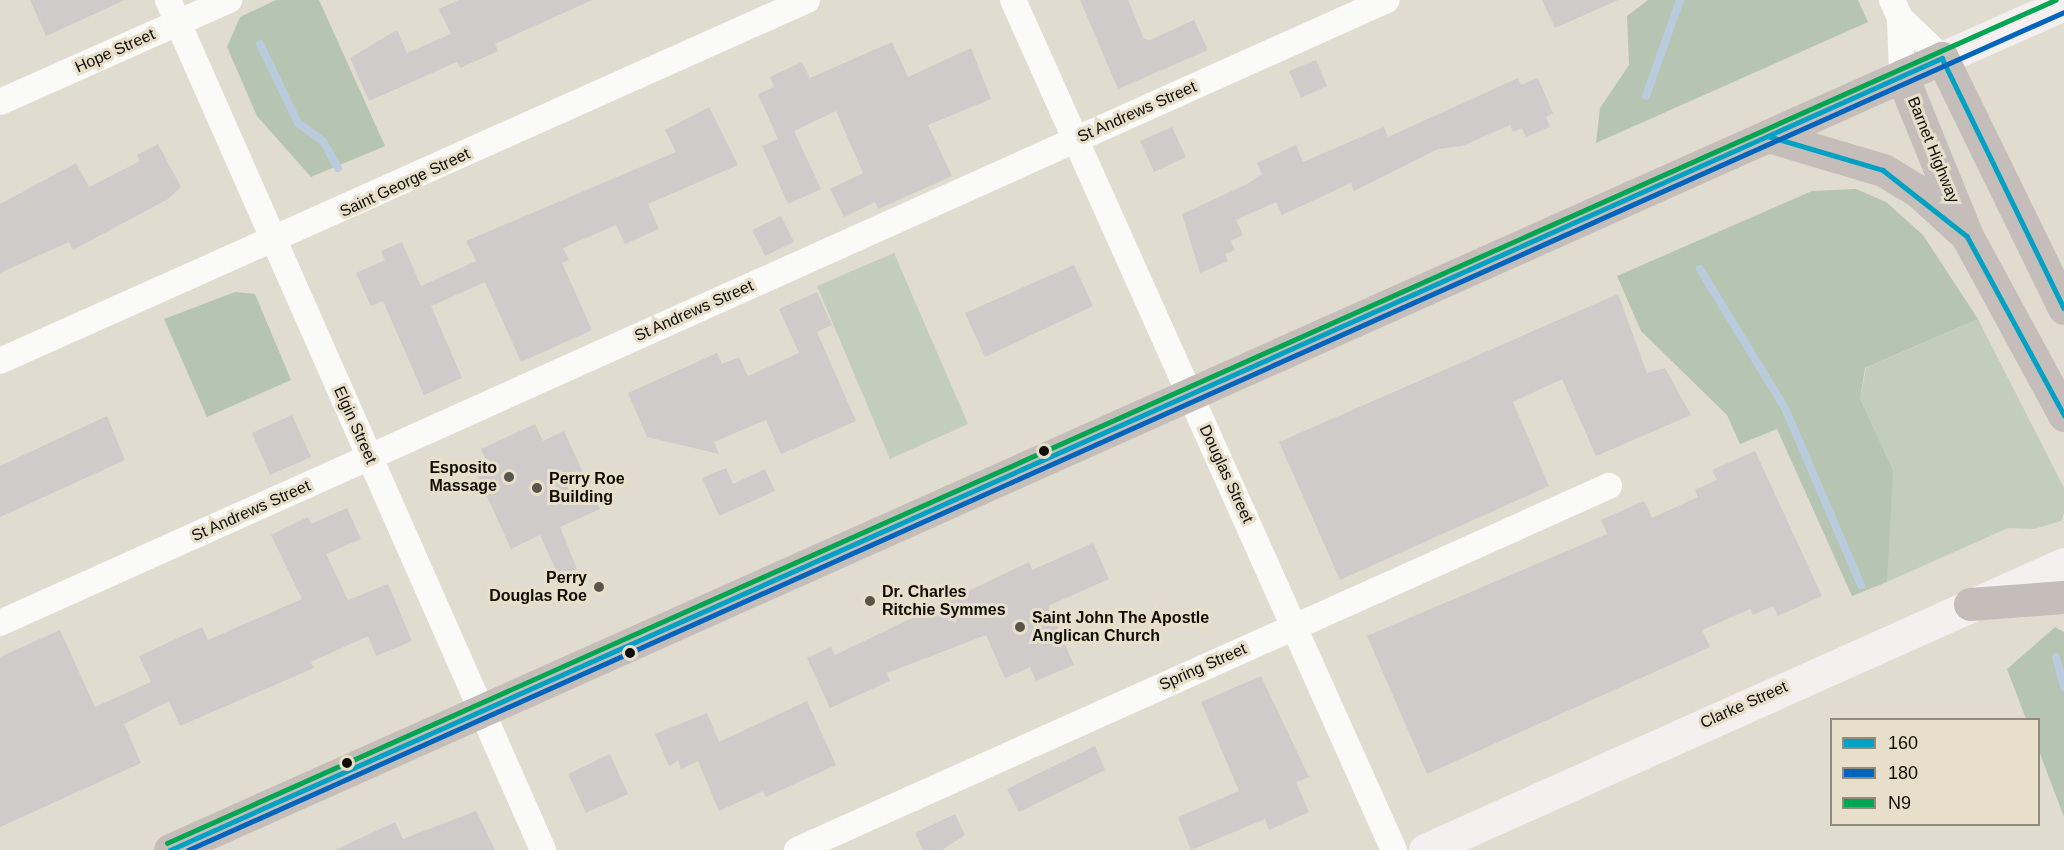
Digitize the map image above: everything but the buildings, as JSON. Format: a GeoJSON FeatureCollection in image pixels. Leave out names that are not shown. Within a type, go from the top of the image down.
{"type":"FeatureCollection","features":[{"type":"Feature","properties":{"kind":"main road"},"geometry":{"type":"LineString","coordinates":[[170,850],[2064,4]]}},
{"type":"Feature","properties":{"kind":"main road"},"geometry":{"type":"LineString","coordinates":[[1942,58],[2064,308]]}},
{"type":"Feature","properties":{"kind":"main road","name":"Barnet Highway"},"geometry":{"type":"LineString","coordinates":[[1902,76],[1967,236],[2064,415]]}},
{"type":"Feature","properties":{"kind":"main road"},"geometry":{"type":"LineString","coordinates":[[1768,136],[1901,179],[1967,236]]}},
{"type":"Feature","properties":{"kind":"main road","name":"Clarke Street"},"geometry":{"type":"LineString","coordinates":[[1425,850],[1970,604],[2064,564]]}},
{"type":"Feature","properties":{"kind":"main road"},"geometry":{"type":"LineString","coordinates":[[1970,604],[2064,597]]}},
{"type":"Feature","properties":{"kind":"street","name":"Hope Street"},"geometry":{"type":"LineString","coordinates":[[0,102],[174,11],[229,0]]}},
{"type":"Feature","properties":{"kind":"street","name":"Saint George Street"},"geometry":{"type":"LineString","coordinates":[[0,362],[275,242],[807,0]]}},
{"type":"Feature","properties":{"kind":"street","name":"Douglas Street"},"geometry":{"type":"LineString","coordinates":[[1014,0],[1078,139],[1188,394],[1394,850]]}},
{"type":"Feature","properties":{"kind":"street","name":"St Andrews Street"},"geometry":{"type":"LineString","coordinates":[[0,623],[1387,0]]}},
{"type":"Feature","properties":{"kind":"street"},"geometry":{"type":"LineString","coordinates":[[1896,9],[1942,58]]}},
{"type":"Feature","properties":{"kind":"street"},"geometry":{"type":"LineString","coordinates":[[1896,9],[1902,76]]}},
{"type":"Feature","properties":{"kind":"street","name":"Elgin Street"},"geometry":{"type":"LineString","coordinates":[[174,11],[369,459],[543,850]]}},
{"type":"Feature","properties":{"kind":"street","name":"Spring Street"},"geometry":{"type":"LineString","coordinates":[[797,850],[1293,624],[1609,486]]}},
{"type":"Feature","properties":{"kind":"green space"},"geometry":{"type":"Polygon","coordinates":[[[276,0],[319,0],[385,146],[311,177],[257,116],[227,47],[240,17],[276,0]]]}},
{"type":"Feature","properties":{"kind":"green space"},"geometry":{"type":"Polygon","coordinates":[[[1648,0],[1858,0],[1868,22],[1596,143],[1600,108],[1629,65],[1627,16],[1648,0]]]}},
{"type":"Feature","properties":{"kind":"green space"},"geometry":{"type":"Polygon","coordinates":[[[1856,189],[1886,202],[1923,235],[1978,319],[1865,368],[1860,399],[1893,471],[1887,582],[1852,596],[1777,429],[1740,444],[1727,415],[1641,331],[1617,276],[1812,191],[1856,189]]]}},
{"type":"Feature","properties":{"kind":"green space"},"geometry":{"type":"Polygon","coordinates":[[[894,253],[968,424],[890,459],[817,286],[894,253]]]}},
{"type":"Feature","properties":{"kind":"green space"},"geometry":{"type":"Polygon","coordinates":[[[235,292],[255,294],[291,380],[207,417],[164,319],[235,292]]]}},
{"type":"Feature","properties":{"kind":"green space"},"geometry":{"type":"Polygon","coordinates":[[[1978,319],[2064,488],[2064,513],[2061,521],[2034,529],[2008,528],[1887,582],[1860,399],[1866,368],[1978,319]]]}},
{"type":"Feature","properties":{"kind":"green space"},"geometry":{"type":"Polygon","coordinates":[[[2055,627],[2064,632],[2064,817],[2040,754],[2040,718],[2026,718],[2007,669],[2055,627]]]}},
{"type":"Feature","properties":{"kind":"waterway"},"geometry":{"type":"LineString","coordinates":[[1646,96],[1680,0]]}},
{"type":"Feature","properties":{"kind":"waterway"},"geometry":{"type":"LineString","coordinates":[[260,44],[298,123],[323,141],[338,168]]}},
{"type":"Feature","properties":{"kind":"waterway"},"geometry":{"type":"LineString","coordinates":[[1700,269],[1785,408],[1861,585]]}},
{"type":"Feature","properties":{"kind":"waterway"},"geometry":{"type":"LineString","coordinates":[[2056,657],[2064,687]]}},
{"type":"Feature","properties":{"kind":"transit line","name":"N9"},"geometry":{"type":"LineString","coordinates":[[167,843],[2055,0]]}},
{"type":"Feature","properties":{"kind":"transit line","name":"180"},"geometry":{"type":"LineString","coordinates":[[188,850],[2064,12]]}},
{"type":"Feature","properties":{"kind":"transit line","name":"160"},"geometry":{"type":"LineString","coordinates":[[170,850],[1942,58],[2064,308]]}},
{"type":"Feature","properties":{"kind":"transit line","name":"160"},"geometry":{"type":"LineString","coordinates":[[1768,136],[1883,170],[1967,236],[2064,415]]}},
{"type":"Feature","properties":{"kind":"place","name":"Esposito Massage"},"geometry":{"type":"Point","coordinates":[509,477]}},
{"type":"Feature","properties":{"kind":"place","name":"Perry Roe Building"},"geometry":{"type":"Point","coordinates":[537,488]}},
{"type":"Feature","properties":{"kind":"place","name":"Perry Douglas Roe"},"geometry":{"type":"Point","coordinates":[599,587]}},
{"type":"Feature","properties":{"kind":"place","name":"Dr. Charles Ritchie Symmes"},"geometry":{"type":"Point","coordinates":[870,601]}},
{"type":"Feature","properties":{"kind":"place","name":"Saint John The Apostle Anglican Church"},"geometry":{"type":"Point","coordinates":[1020,627]}}]}
